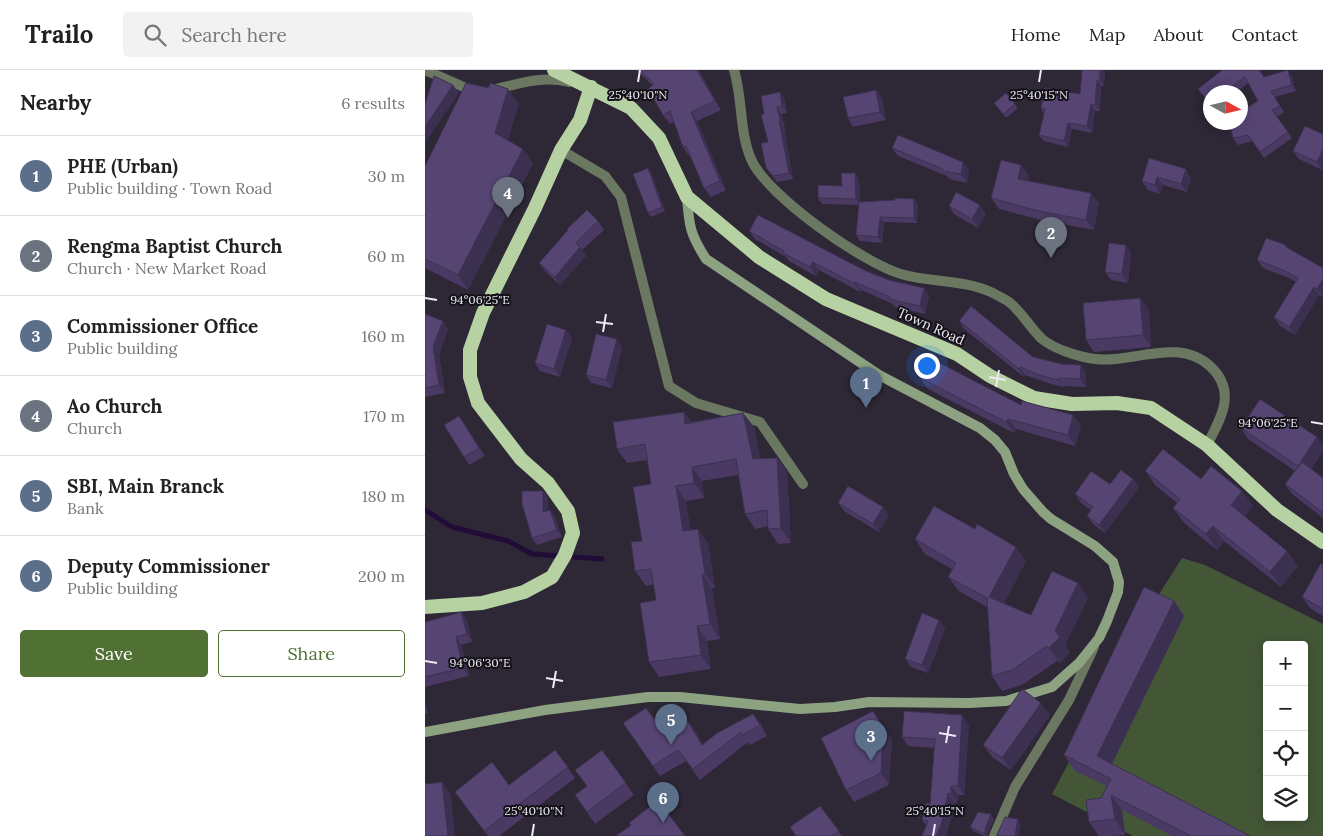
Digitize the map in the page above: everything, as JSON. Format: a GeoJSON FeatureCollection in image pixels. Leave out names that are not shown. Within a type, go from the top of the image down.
{"type":"FeatureCollection","features":[{"type":"Feature","properties":{"kind":"highway","name":"Town Road"},"geometry":{"type":"LineString","coordinates":[[554,70],[631,108],[659,138],[687,197],[759,257],[826,300],[957,354],[990,376],[1034,398],[1072,404],[1117,403],[1151,408],[1207,445],[1277,510],[1323,542]]}},
{"type":"Feature","properties":{"kind":"highway"},"geometry":{"type":"LineString","coordinates":[[425,608],[482,603],[524,592],[552,577],[565,556],[573,533],[568,511],[548,484],[521,459],[478,403],[470,377],[470,350],[483,313],[535,208],[561,150],[580,120],[591,88]]}},
{"type":"Feature","properties":{"kind":"main road"},"geometry":{"type":"LineString","coordinates":[[425,732],[535,712],[648,697],[680,697],[800,709],[835,708],[869,702],[940,704],[1006,701],[1052,687],[1079,663],[1099,638],[1107,622],[1118,592],[1119,582],[1113,562],[1095,546],[1043,512],[1023,488],[1014,474],[1005,452],[995,440],[980,428],[879,374],[706,259],[694,241],[689,222],[687,197]]}},
{"type":"Feature","properties":{"kind":"street"},"geometry":{"type":"LineString","coordinates":[[425,70],[466,88],[480,91],[542,79],[558,79],[591,88]]}},
{"type":"Feature","properties":{"kind":"street"},"geometry":{"type":"LineString","coordinates":[[735,70],[751,159],[763,178],[818,228],[874,263],[899,274],[972,286],[992,293],[1011,303],[1043,339],[1058,349],[1095,359],[1124,358],[1168,352],[1193,354],[1211,366],[1223,382],[1226,397],[1222,415],[1207,445]]}},
{"type":"Feature","properties":{"kind":"street"},"geometry":{"type":"LineString","coordinates":[[561,150],[605,176],[621,197],[669,386],[696,403],[760,422],[803,484]]}},
{"type":"Feature","properties":{"kind":"street"},"geometry":{"type":"LineString","coordinates":[[994,836],[1015,787],[1069,700],[1099,638]]}},
{"type":"Feature","properties":{"kind":"green space"},"geometry":{"type":"Polygon","coordinates":[[[1182,558],[1205,565],[1323,624],[1323,836],[1133,836],[1052,794],[1154,602],[1182,558]]]}},
{"type":"Feature","properties":{"kind":"building"},"geometry":{"type":"Polygon","coordinates":[[[639,70],[697,70],[715,101],[691,112],[720,181],[704,188],[686,146],[683,147],[670,111],[663,115],[648,89],[654,84],[639,70]]]}},
{"type":"Feature","properties":{"kind":"building"},"geometry":{"type":"Polygon","coordinates":[[[1082,70],[1100,70],[1100,80],[1097,80],[1095,105],[1091,104],[1087,126],[1068,123],[1064,141],[1039,135],[1045,109],[1041,108],[1045,88],[1080,94],[1082,70]]]}},
{"type":"Feature","properties":{"kind":"building"},"geometry":{"type":"Polygon","coordinates":[[[1222,70],[1259,70],[1264,77],[1288,70],[1292,85],[1271,91],[1280,106],[1272,110],[1288,132],[1260,152],[1248,135],[1233,138],[1231,130],[1248,130],[1248,107],[1258,101],[1245,77],[1234,85],[1203,85],[1222,70]]]}},
{"type":"Feature","properties":{"kind":"building"},"geometry":{"type":"Polygon","coordinates":[[[434,76],[453,85],[425,127],[425,104],[434,76]]]}},
{"type":"Feature","properties":{"kind":"building"},"geometry":{"type":"Polygon","coordinates":[[[466,83],[489,88],[490,83],[508,89],[495,133],[523,149],[458,275],[425,259],[425,166],[466,83]]]}},
{"type":"Feature","properties":{"kind":"building"},"geometry":{"type":"Polygon","coordinates":[[[1203,85],[1203,95],[1198,89],[1203,85]]]}},
{"type":"Feature","properties":{"kind":"building"},"geometry":{"type":"Polygon","coordinates":[[[876,90],[880,112],[848,118],[843,97],[876,90]]]}},
{"type":"Feature","properties":{"kind":"building"},"geometry":{"type":"Polygon","coordinates":[[[780,92],[782,106],[777,107],[789,173],[773,176],[766,168],[761,143],[768,142],[761,115],[764,114],[761,96],[780,92]]]}},
{"type":"Feature","properties":{"kind":"building"},"geometry":{"type":"Polygon","coordinates":[[[1006,93],[1015,104],[1003,114],[994,103],[1006,93]]]}},
{"type":"Feature","properties":{"kind":"building"},"geometry":{"type":"Polygon","coordinates":[[[1305,126],[1323,134],[1323,149],[1317,162],[1293,151],[1305,126]]]}},
{"type":"Feature","properties":{"kind":"building"},"geometry":{"type":"Polygon","coordinates":[[[898,135],[963,162],[961,174],[943,171],[943,169],[892,148],[898,135]]]}},
{"type":"Feature","properties":{"kind":"building"},"geometry":{"type":"Polygon","coordinates":[[[1149,158],[1186,169],[1181,184],[1157,177],[1155,185],[1142,181],[1149,158]]]}},
{"type":"Feature","properties":{"kind":"building"},"geometry":{"type":"Polygon","coordinates":[[[1001,160],[1021,165],[1018,179],[1091,193],[1086,220],[1034,210],[991,198],[1001,160]]]}},
{"type":"Feature","properties":{"kind":"building"},"geometry":{"type":"Polygon","coordinates":[[[648,168],[662,207],[648,213],[633,174],[648,168]]]}},
{"type":"Feature","properties":{"kind":"building"},"geometry":{"type":"Polygon","coordinates":[[[841,173],[855,173],[856,199],[818,198],[818,185],[842,186],[841,173]]]}},
{"type":"Feature","properties":{"kind":"building"},"geometry":{"type":"Polygon","coordinates":[[[956,192],[980,205],[972,219],[949,206],[956,192]]]}},
{"type":"Feature","properties":{"kind":"building"},"geometry":{"type":"Polygon","coordinates":[[[895,198],[914,199],[914,218],[880,217],[878,237],[856,235],[859,202],[895,200],[895,198]]]}},
{"type":"Feature","properties":{"kind":"building"},"geometry":{"type":"Polygon","coordinates":[[[587,210],[598,221],[576,243],[580,247],[555,277],[539,263],[567,229],[587,210]]]}},
{"type":"Feature","properties":{"kind":"building"},"geometry":{"type":"Polygon","coordinates":[[[758,215],[866,271],[889,280],[924,288],[920,306],[889,299],[890,297],[855,282],[855,284],[813,262],[810,267],[783,253],[784,251],[749,231],[758,215]]]}},
{"type":"Feature","properties":{"kind":"building"},"geometry":{"type":"Polygon","coordinates":[[[1266,238],[1286,245],[1286,247],[1323,268],[1323,279],[1317,289],[1314,287],[1289,327],[1274,317],[1298,278],[1257,260],[1266,238]]]}},
{"type":"Feature","properties":{"kind":"building"},"geometry":{"type":"Polygon","coordinates":[[[1109,243],[1126,245],[1122,274],[1105,272],[1109,243]]]}},
{"type":"Feature","properties":{"kind":"building"},"geometry":{"type":"Polygon","coordinates":[[[1140,298],[1143,335],[1086,340],[1083,303],[1140,298]]]}},
{"type":"Feature","properties":{"kind":"building"},"geometry":{"type":"Polygon","coordinates":[[[971,306],[1033,357],[1062,364],[1081,365],[1080,379],[1058,378],[1058,380],[1020,367],[1019,369],[959,321],[971,306]]]}},
{"type":"Feature","properties":{"kind":"building"},"geometry":{"type":"Polygon","coordinates":[[[425,314],[443,321],[433,346],[439,385],[425,388],[425,314]]]}},
{"type":"Feature","properties":{"kind":"building"},"geometry":{"type":"Polygon","coordinates":[[[547,324],[566,330],[554,369],[535,363],[547,324]]]}},
{"type":"Feature","properties":{"kind":"building"},"geometry":{"type":"Polygon","coordinates":[[[596,334],[617,339],[606,380],[586,375],[596,334]]]}},
{"type":"Feature","properties":{"kind":"building"},"geometry":{"type":"Polygon","coordinates":[[[930,358],[1021,405],[1022,401],[1073,415],[1068,435],[1008,419],[1006,422],[920,378],[930,358]]]}},
{"type":"Feature","properties":{"kind":"building"},"geometry":{"type":"Polygon","coordinates":[[[1260,399],[1317,437],[1298,466],[1241,428],[1260,399]]]}},
{"type":"Feature","properties":{"kind":"building"},"geometry":{"type":"Polygon","coordinates":[[[684,412],[685,424],[743,413],[753,459],[777,458],[781,528],[768,529],[767,510],[745,514],[736,459],[692,467],[694,483],[676,486],[683,531],[698,529],[705,574],[702,574],[710,624],[697,626],[701,655],[649,662],[640,603],[656,600],[651,569],[635,571],[631,542],[642,541],[633,487],[651,484],[645,444],[617,449],[613,422],[684,412]]]}},
{"type":"Feature","properties":{"kind":"building"},"geometry":{"type":"Polygon","coordinates":[[[459,416],[479,448],[464,457],[444,425],[459,416]]]}},
{"type":"Feature","properties":{"kind":"building"},"geometry":{"type":"Polygon","coordinates":[[[1163,449],[1201,479],[1211,466],[1242,491],[1231,505],[1287,551],[1270,572],[1213,526],[1206,534],[1173,508],[1180,499],[1145,471],[1163,449]]]}},
{"type":"Feature","properties":{"kind":"building"},"geometry":{"type":"Polygon","coordinates":[[[1302,462],[1323,478],[1323,515],[1321,514],[1322,512],[1285,484],[1302,462]]]}},
{"type":"Feature","properties":{"kind":"building"},"geometry":{"type":"Polygon","coordinates":[[[1121,470],[1133,479],[1099,525],[1087,516],[1093,507],[1075,494],[1091,471],[1110,484],[1121,470]]]}},
{"type":"Feature","properties":{"kind":"building"},"geometry":{"type":"Polygon","coordinates":[[[848,486],[883,507],[873,524],[838,503],[848,486]]]}},
{"type":"Feature","properties":{"kind":"building"},"geometry":{"type":"Polygon","coordinates":[[[522,491],[543,491],[543,512],[550,510],[557,530],[532,538],[522,504],[522,491]]]}},
{"type":"Feature","properties":{"kind":"building"},"geometry":{"type":"Polygon","coordinates":[[[934,506],[975,529],[977,524],[1016,547],[989,597],[1031,615],[1052,571],[1078,583],[1055,631],[1060,637],[1049,648],[1047,646],[1012,670],[992,676],[987,598],[948,577],[956,563],[915,539],[934,506]]]}},
{"type":"Feature","properties":{"kind":"building"},"geometry":{"type":"Polygon","coordinates":[[[1321,563],[1323,565],[1323,609],[1302,597],[1321,563]]]}},
{"type":"Feature","properties":{"kind":"building"},"geometry":{"type":"Polygon","coordinates":[[[1144,587],[1174,601],[1097,756],[1250,836],[1191,836],[1111,795],[1115,819],[1089,822],[1086,800],[1101,798],[1111,779],[1064,755],[1144,587]]]}},
{"type":"Feature","properties":{"kind":"building"},"geometry":{"type":"Polygon","coordinates":[[[461,612],[467,634],[456,637],[463,668],[425,677],[425,622],[461,612]]]}},
{"type":"Feature","properties":{"kind":"building"},"geometry":{"type":"Polygon","coordinates":[[[922,613],[939,620],[922,665],[905,659],[922,613]]]}},
{"type":"Feature","properties":{"kind":"building"},"geometry":{"type":"Polygon","coordinates":[[[1022,689],[1041,703],[1002,758],[983,745],[1022,689]]]}},
{"type":"Feature","properties":{"kind":"building"},"geometry":{"type":"Polygon","coordinates":[[[646,708],[663,731],[685,717],[702,745],[717,733],[753,714],[760,725],[743,735],[741,732],[693,769],[678,750],[653,766],[623,723],[646,708]]]}},
{"type":"Feature","properties":{"kind":"building"},"geometry":{"type":"Polygon","coordinates":[[[873,711],[883,728],[881,773],[846,790],[821,738],[873,711]]]}},
{"type":"Feature","properties":{"kind":"building"},"geometry":{"type":"Polygon","coordinates":[[[904,711],[962,715],[958,786],[951,786],[951,794],[948,793],[941,825],[936,836],[922,836],[928,821],[922,820],[926,803],[930,804],[935,739],[902,737],[904,711]]]}},
{"type":"Feature","properties":{"kind":"building"},"geometry":{"type":"Polygon","coordinates":[[[555,750],[568,767],[484,831],[455,792],[492,762],[509,785],[555,750]]]}},
{"type":"Feature","properties":{"kind":"building"},"geometry":{"type":"Polygon","coordinates":[[[602,750],[626,783],[587,812],[575,795],[587,786],[575,770],[602,750]]]}},
{"type":"Feature","properties":{"kind":"building"},"geometry":{"type":"Polygon","coordinates":[[[442,782],[448,836],[425,836],[425,784],[442,782]]]}},
{"type":"Feature","properties":{"kind":"building"},"geometry":{"type":"Polygon","coordinates":[[[658,800],[685,836],[616,836],[631,825],[629,823],[658,800]]]}},
{"type":"Feature","properties":{"kind":"building"},"geometry":{"type":"Polygon","coordinates":[[[820,806],[839,831],[832,836],[796,836],[790,827],[820,806]]]}},
{"type":"Feature","properties":{"kind":"building"},"geometry":{"type":"Polygon","coordinates":[[[978,812],[991,814],[985,834],[970,827],[978,812]]]}},
{"type":"Feature","properties":{"kind":"building"},"geometry":{"type":"Polygon","coordinates":[[[1005,817],[1018,819],[1015,836],[996,836],[1005,817]]]}},
{"type":"Feature","properties":{"kind":"waterway"},"geometry":{"type":"LineString","coordinates":[[425,510],[452,527],[508,541],[532,554],[602,559]]}},
{"type":"Feature","properties":{"kind":"place","name":"Ao Church"},"geometry":{"type":"Point","coordinates":[508,218]}},
{"type":"Feature","properties":{"kind":"place","name":"Rengma Baptist Church"},"geometry":{"type":"Point","coordinates":[1051,258]}},
{"type":"Feature","properties":{"kind":"place","name":"PHE (Urban)"},"geometry":{"type":"Point","coordinates":[866,408]}},
{"type":"Feature","properties":{"kind":"place","name":"SBI, Main Branck"},"geometry":{"type":"Point","coordinates":[671,745]}},
{"type":"Feature","properties":{"kind":"place","name":"Commissioner Office"},"geometry":{"type":"Point","coordinates":[871,761]}},
{"type":"Feature","properties":{"kind":"place","name":"Deputy Commissioner"},"geometry":{"type":"Point","coordinates":[663,823]}}]}
